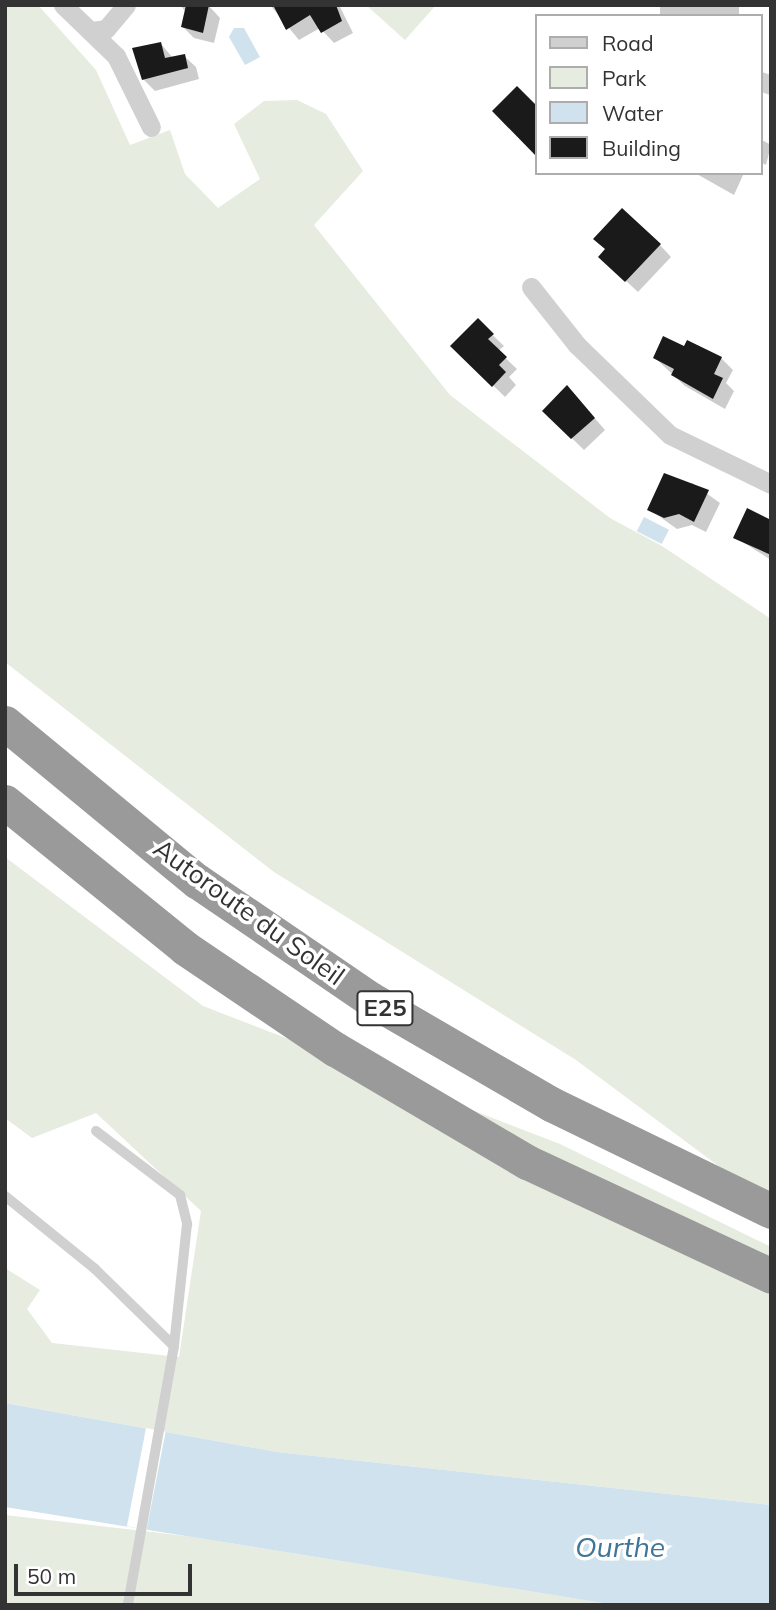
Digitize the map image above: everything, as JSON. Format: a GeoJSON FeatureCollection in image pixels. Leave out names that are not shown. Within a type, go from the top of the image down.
{"type":"FeatureCollection","features":[{"type":"Feature","properties":{"kind":"highway","name":"Autoroute du Soleil"},"geometry":{"type":"LineString","coordinates":[[5,723],[197,881],[370,999],[551,1104],[771,1211]]}},
{"type":"Feature","properties":{"kind":"highway","name":"E25"},"geometry":{"type":"LineString","coordinates":[[5,802],[185,948],[335,1049],[527,1163],[771,1276]]}},
{"type":"Feature","properties":{"kind":"street"},"geometry":{"type":"LineString","coordinates":[[63,5],[82,26],[93,30],[106,29],[126,5]]}},
{"type":"Feature","properties":{"kind":"street"},"geometry":{"type":"LineString","coordinates":[[93,30],[116,56],[151,127]]}},
{"type":"Feature","properties":{"kind":"street"},"geometry":{"type":"LineString","coordinates":[[531,287],[578,345],[670,435],[771,484]]}},
{"type":"Feature","properties":{"kind":"lane"},"geometry":{"type":"LineString","coordinates":[[96,1131],[180,1195],[187,1224],[174,1346],[162,1397],[135,1588],[128,1605]]}},
{"type":"Feature","properties":{"kind":"lane"},"geometry":{"type":"LineString","coordinates":[[5,1196],[95,1269],[174,1346]]}},
{"type":"Feature","properties":{"kind":"green space"},"geometry":{"type":"Polygon","coordinates":[[[5,5],[38,5],[96,70],[130,145],[170,130],[185,174],[218,208],[260,179],[234,124],[264,101],[297,100],[326,114],[363,171],[314,225],[450,395],[610,518],[662,546],[771,619],[771,1205],[576,1060],[274,872],[5,662],[5,5]]]}},
{"type":"Feature","properties":{"kind":"green space"},"geometry":{"type":"Polygon","coordinates":[[[366,5],[436,5],[405,40],[366,5]]]}},
{"type":"Feature","properties":{"kind":"green space"},"geometry":{"type":"Polygon","coordinates":[[[5,857],[203,1006],[560,1144],[771,1247],[771,1505],[277,1452],[5,1403],[5,1268],[40,1290],[27,1309],[52,1343],[179,1357],[201,1211],[96,1113],[32,1138],[5,1118],[5,857]]]}},
{"type":"Feature","properties":{"kind":"green space"},"geometry":{"type":"Polygon","coordinates":[[[5,1515],[186,1536],[615,1605],[5,1605],[5,1515]]]}},
{"type":"Feature","properties":{"kind":"water"},"geometry":{"type":"Polygon","coordinates":[[[234,28],[244,28],[260,57],[245,65],[229,37],[234,28]]]}},
{"type":"Feature","properties":{"kind":"water"},"geometry":{"type":"Polygon","coordinates":[[[644,517],[669,530],[662,544],[637,531],[644,517]]]}},
{"type":"Feature","properties":{"kind":"water","name":"Ourthe"},"geometry":{"type":"Polygon","coordinates":[[[5,1403],[277,1452],[771,1505],[771,1605],[615,1605],[5,1507],[5,1403]]]}},
{"type":"Feature","properties":{"kind":"pier"},"geometry":{"type":"Polygon","coordinates":[[[146,1428],[166,1432],[147,1530],[127,1526],[146,1428]]]}},
{"type":"Feature","properties":{"kind":"building"},"geometry":{"type":"Polygon","coordinates":[[[186,5],[209,5],[203,33],[181,27],[186,5]]]}},
{"type":"Feature","properties":{"kind":"building"},"geometry":{"type":"Polygon","coordinates":[[[273,5],[336,5],[342,21],[321,33],[310,15],[286,30],[273,5]]]}},
{"type":"Feature","properties":{"kind":"building"},"geometry":{"type":"Polygon","coordinates":[[[161,42],[165,58],[185,54],[188,68],[142,80],[132,48],[161,42]]]}},
{"type":"Feature","properties":{"kind":"building"},"geometry":{"type":"Polygon","coordinates":[[[517,86],[534,103],[534,154],[492,111],[517,86]]]}},
{"type":"Feature","properties":{"kind":"building"},"geometry":{"type":"Polygon","coordinates":[[[622,208],[661,244],[625,282],[598,257],[605,249],[593,239],[622,208]]]}},
{"type":"Feature","properties":{"kind":"building"},"geometry":{"type":"Polygon","coordinates":[[[478,318],[494,334],[488,339],[507,357],[499,365],[506,372],[492,387],[450,346],[478,318]]]}},
{"type":"Feature","properties":{"kind":"building"},"geometry":{"type":"Polygon","coordinates":[[[663,336],[684,346],[687,340],[722,357],[714,374],[723,378],[713,399],[671,375],[674,369],[653,358],[663,336]]]}},
{"type":"Feature","properties":{"kind":"building"},"geometry":{"type":"Polygon","coordinates":[[[567,385],[595,418],[571,439],[542,411],[567,385]]]}},
{"type":"Feature","properties":{"kind":"building"},"geometry":{"type":"Polygon","coordinates":[[[664,473],[709,490],[694,522],[679,514],[664,518],[647,510],[664,473]]]}},
{"type":"Feature","properties":{"kind":"building"},"geometry":{"type":"Polygon","coordinates":[[[747,508],[771,520],[771,555],[733,538],[747,508]]]}}]}
